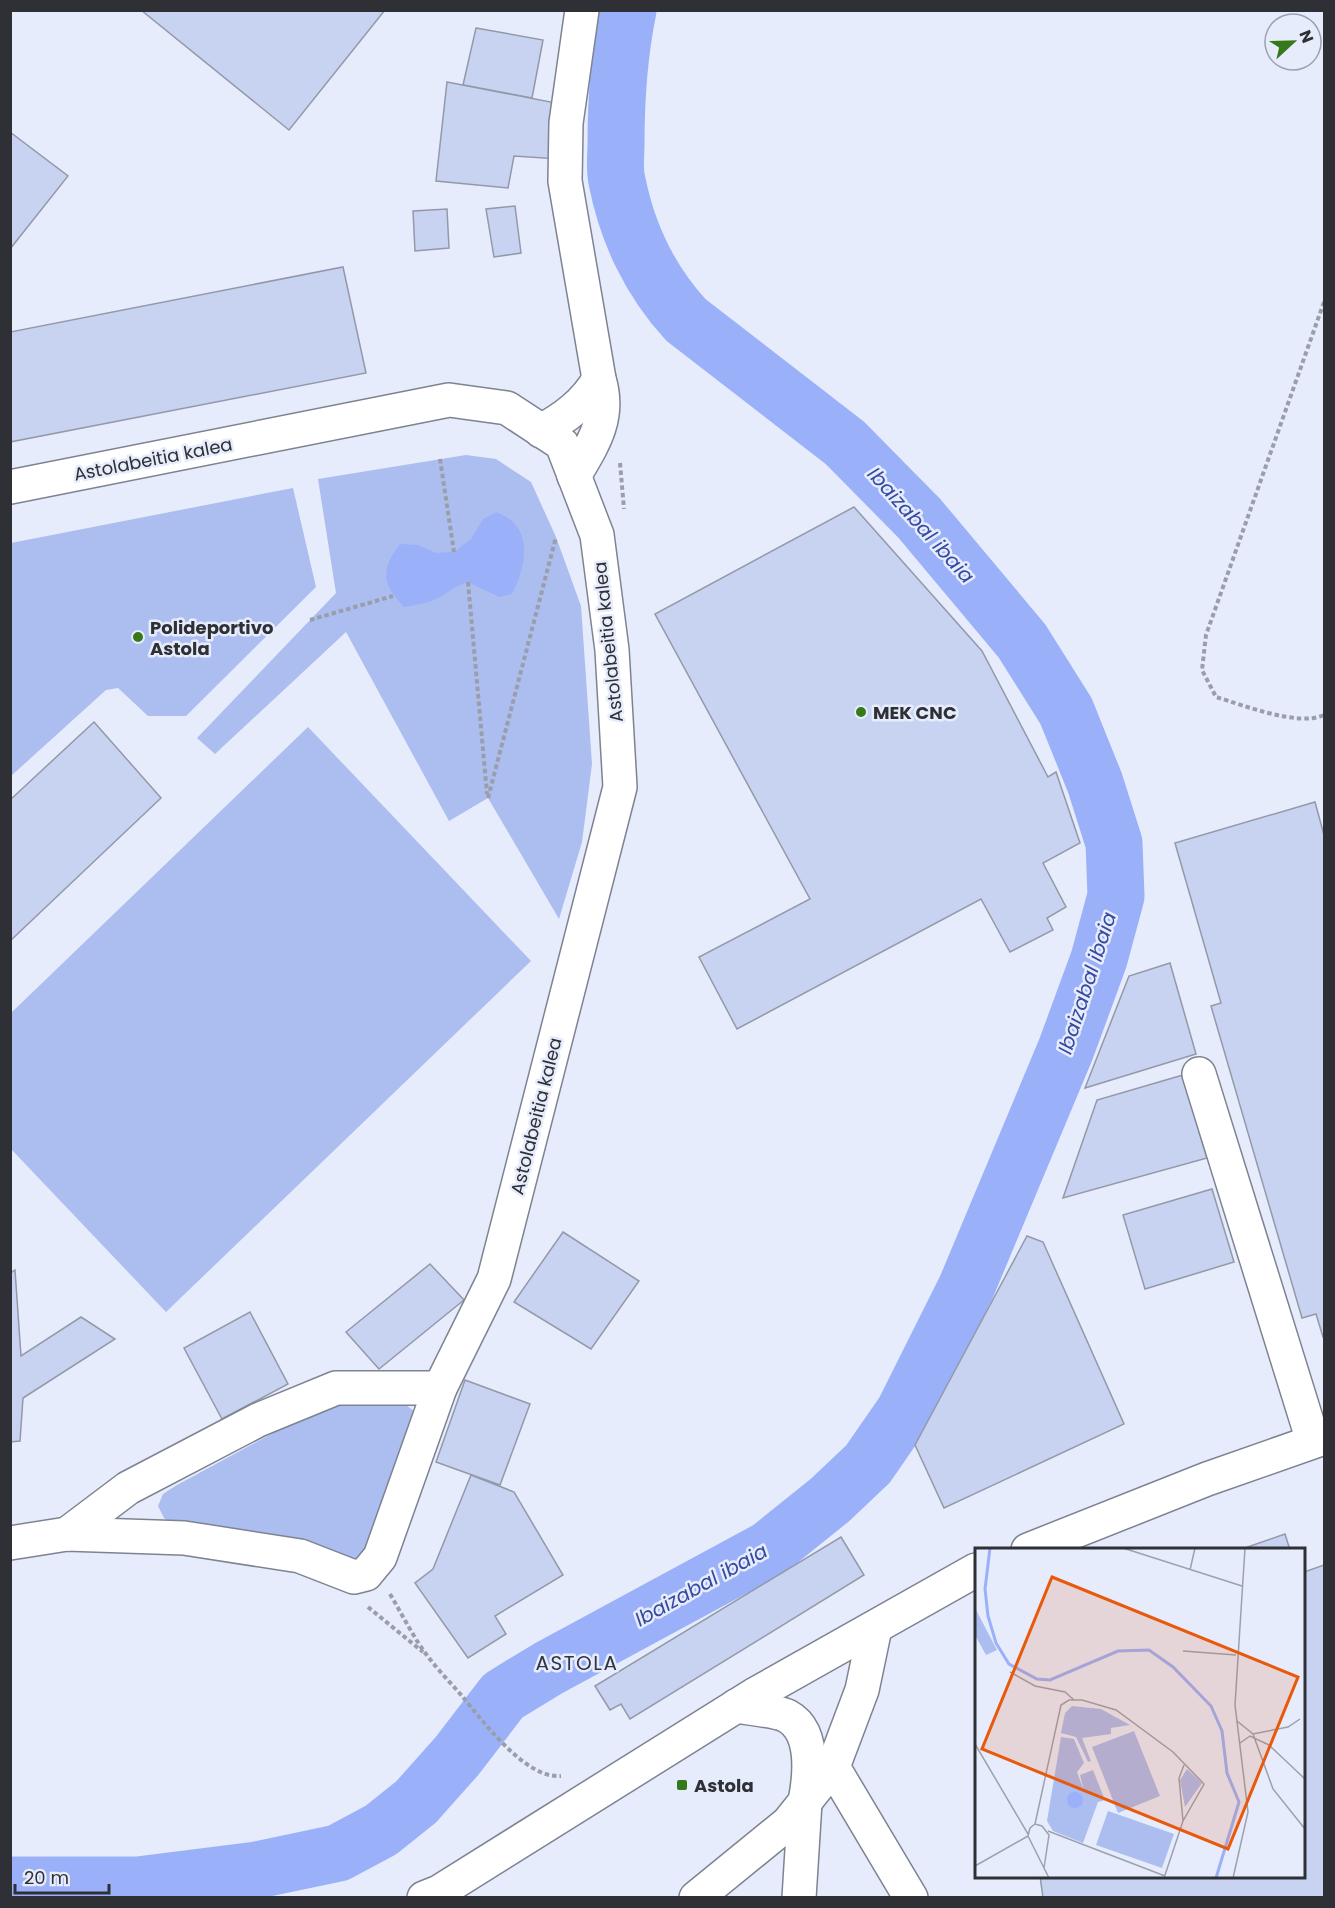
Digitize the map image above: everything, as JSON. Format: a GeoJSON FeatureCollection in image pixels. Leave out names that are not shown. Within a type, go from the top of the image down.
{"type":"FeatureCollection","features":[{"type":"Feature","properties":{"kind":"street"},"geometry":{"type":"LineString","coordinates":[[574,476],[595,441],[603,416],[604,396],[599,379],[565,181],[566,123],[582,10]]}},
{"type":"Feature","properties":{"kind":"street"},"geometry":{"type":"LineString","coordinates":[[541,430],[564,419],[599,379]]}},
{"type":"Feature","properties":{"kind":"street","name":"Astolabeitia kalea"},"geometry":{"type":"LineString","coordinates":[[10,487],[449,400],[507,408],[561,444],[597,535],[612,650],[620,788],[494,1279],[440,1388],[380,1557],[366,1574],[354,1577],[300,1556],[184,1538],[67,1534],[10,1543]]}},
{"type":"Feature","properties":{"kind":"street"},"geometry":{"type":"LineString","coordinates":[[1033,1548],[1207,1479],[1319,1439],[1199,1074]]}},
{"type":"Feature","properties":{"kind":"street"},"geometry":{"type":"LineString","coordinates":[[67,1534],[128,1488],[258,1420],[336,1388],[440,1388]]}},
{"type":"Feature","properties":{"kind":"street"},"geometry":{"type":"LineString","coordinates":[[424,1898],[439,1892],[736,1706],[975,1571]]}},
{"type":"Feature","properties":{"kind":"street"},"geometry":{"type":"LineString","coordinates":[[696,1898],[788,1823],[833,1767],[862,1690],[875,1628]]}},
{"type":"Feature","properties":{"kind":"street"},"geometry":{"type":"LineString","coordinates":[[736,1706],[786,1715],[800,1728],[808,1748],[800,1898]]}},
{"type":"Feature","properties":{"kind":"street"},"geometry":{"type":"LineString","coordinates":[[833,1767],[911,1898]]}},
{"type":"Feature","properties":{"kind":"path"},"geometry":{"type":"LineString","coordinates":[[1324,302],[1206,635],[1202,670],[1216,697],[1277,716],[1318,718],[1324,715]]}},
{"type":"Feature","properties":{"kind":"path"},"geometry":{"type":"LineString","coordinates":[[440,459],[454,552]]}},
{"type":"Feature","properties":{"kind":"path"},"geometry":{"type":"LineString","coordinates":[[468,582],[488,798],[556,537]]}},
{"type":"Feature","properties":{"kind":"path"},"geometry":{"type":"LineString","coordinates":[[310,620],[393,596]]}},
{"type":"Feature","properties":{"kind":"path"},"geometry":{"type":"LineString","coordinates":[[387,1587],[426,1654],[505,1746]]}},
{"type":"Feature","properties":{"kind":"shaded area"},"geometry":{"type":"Polygon","coordinates":[[[466,455],[496,459],[531,482],[556,537],[581,606],[592,764],[582,842],[559,919],[488,798],[449,821],[346,632],[215,754],[197,738],[336,593],[318,479],[466,455]]]}},
{"type":"Feature","properties":{"kind":"shaded area","name":"Polideportivo Astola"},"geometry":{"type":"Polygon","coordinates":[[[293,488],[316,587],[186,716],[148,716],[118,688],[106,690],[11,776],[11,543],[293,488]]]}},
{"type":"Feature","properties":{"kind":"shaded area"},"geometry":{"type":"Polygon","coordinates":[[[497,512],[513,522],[519,529],[524,547],[522,567],[512,594],[499,597],[468,582],[430,602],[404,607],[396,599],[386,576],[389,561],[400,544],[418,545],[436,553],[454,552],[471,539],[483,519],[497,512]]]}},
{"type":"Feature","properties":{"kind":"shaded area"},"geometry":{"type":"Polygon","coordinates":[[[308,727],[531,961],[166,1312],[11,1149],[11,1013],[308,727]]]}},
{"type":"Feature","properties":{"kind":"shaded area"},"geometry":{"type":"Polygon","coordinates":[[[330,1402],[402,1402],[414,1411],[419,1423],[391,1518],[355,1564],[176,1526],[164,1518],[158,1506],[163,1494],[330,1402]]]}},
{"type":"Feature","properties":{"kind":"building"},"geometry":{"type":"Polygon","coordinates":[[[141,10],[385,10],[289,130],[141,10]]]}},
{"type":"Feature","properties":{"kind":"building"},"geometry":{"type":"Polygon","coordinates":[[[476,28],[543,40],[532,98],[463,85],[476,28]]]}},
{"type":"Feature","properties":{"kind":"building"},"geometry":{"type":"Polygon","coordinates":[[[447,82],[561,104],[559,159],[514,156],[508,188],[436,181],[447,82]]]}},
{"type":"Feature","properties":{"kind":"building"},"geometry":{"type":"Polygon","coordinates":[[[10,132],[68,176],[10,249],[10,132]]]}},
{"type":"Feature","properties":{"kind":"building"},"geometry":{"type":"Polygon","coordinates":[[[515,206],[521,253],[494,257],[486,209],[515,206]]]}},
{"type":"Feature","properties":{"kind":"building"},"geometry":{"type":"Polygon","coordinates":[[[447,209],[449,248],[415,251],[413,211],[447,209]]]}},
{"type":"Feature","properties":{"kind":"building"},"geometry":{"type":"Polygon","coordinates":[[[343,267],[366,373],[10,442],[10,332],[343,267]]]}},
{"type":"Feature","properties":{"kind":"building","name":"MEK CNC"},"geometry":{"type":"Polygon","coordinates":[[[854,507],[982,651],[1048,777],[1056,772],[1080,843],[1043,863],[1066,907],[1047,918],[1053,930],[1010,952],[981,899],[737,1029],[699,957],[810,899],[655,614],[854,507]]]}},
{"type":"Feature","properties":{"kind":"building"},"geometry":{"type":"Polygon","coordinates":[[[94,722],[161,798],[10,941],[10,800],[94,722]]]}},
{"type":"Feature","properties":{"kind":"building"},"geometry":{"type":"Polygon","coordinates":[[[1315,802],[1324,835],[1324,1337],[1316,1314],[1302,1318],[1211,1006],[1221,1003],[1175,843],[1315,802]]]}},
{"type":"Feature","properties":{"kind":"building"},"geometry":{"type":"Polygon","coordinates":[[[1170,963],[1196,1054],[1085,1088],[1129,976],[1170,963]]]}},
{"type":"Feature","properties":{"kind":"building"},"geometry":{"type":"Polygon","coordinates":[[[1183,1075],[1207,1158],[1063,1198],[1097,1100],[1183,1075]]]}},
{"type":"Feature","properties":{"kind":"building"},"geometry":{"type":"Polygon","coordinates":[[[1212,1189],[1234,1262],[1145,1289],[1123,1215],[1212,1189]]]}},
{"type":"Feature","properties":{"kind":"building"},"geometry":{"type":"Polygon","coordinates":[[[563,1232],[639,1281],[591,1349],[514,1302],[563,1232]]]}},
{"type":"Feature","properties":{"kind":"building"},"geometry":{"type":"Polygon","coordinates":[[[1027,1236],[1043,1242],[1124,1424],[944,1508],[915,1445],[1027,1236]]]}},
{"type":"Feature","properties":{"kind":"building"},"geometry":{"type":"Polygon","coordinates":[[[430,1264],[464,1300],[379,1369],[346,1332],[430,1264]]]}},
{"type":"Feature","properties":{"kind":"building"},"geometry":{"type":"Polygon","coordinates":[[[15,1270],[21,1356],[81,1317],[115,1339],[23,1398],[20,1441],[10,1442],[10,1273],[15,1270]]]}},
{"type":"Feature","properties":{"kind":"building"},"geometry":{"type":"Polygon","coordinates":[[[250,1312],[288,1384],[222,1419],[184,1348],[250,1312]]]}},
{"type":"Feature","properties":{"kind":"building"},"geometry":{"type":"Polygon","coordinates":[[[465,1380],[530,1404],[500,1485],[436,1462],[465,1380]]]}},
{"type":"Feature","properties":{"kind":"building"},"geometry":{"type":"Polygon","coordinates":[[[471,1475],[514,1492],[563,1575],[495,1616],[506,1634],[468,1658],[415,1583],[433,1569],[471,1475]]]}},
{"type":"Feature","properties":{"kind":"building"},"geometry":{"type":"Polygon","coordinates":[[[1285,1534],[1289,1548],[1245,1548],[1285,1534]]]}},
{"type":"Feature","properties":{"kind":"building"},"geometry":{"type":"Polygon","coordinates":[[[841,1537],[864,1575],[630,1719],[621,1704],[610,1710],[595,1686],[841,1537]]]}},
{"type":"Feature","properties":{"kind":"building"},"geometry":{"type":"Polygon","coordinates":[[[1324,1565],[1324,1898],[1043,1898],[1040,1878],[1305,1878],[1305,1572],[1324,1565]]]}},
{"type":"Feature","properties":{"kind":"waterway","name":"Ibaizabal ibaia"},"geometry":{"type":"LineString","coordinates":[[10,1885],[138,1885],[257,1870],[338,1853],[381,1830],[416,1802],[457,1756],[503,1696],[549,1668],[769,1549],[830,1500],[868,1464],[904,1412],[966,1288],[1066,1049],[1099,959],[1116,896],[1114,843],[1095,783],[1066,711],[1022,641],[919,518],[845,443],[686,320],[661,289],[642,255],[621,200],[616,172],[619,77],[628,10]]}},
{"type":"Feature","properties":{"kind":"place","name":"Polideportivo Astola"},"geometry":{"type":"Point","coordinates":[138,637]}},
{"type":"Feature","properties":{"kind":"place","name":"MEK CNC"},"geometry":{"type":"Point","coordinates":[861,712]}},
{"type":"Feature","properties":{"kind":"place","name":"Astola"},"geometry":{"type":"Point","coordinates":[682,1785]}},
{"type":"Feature","properties":{"kind":"district","name":"ASTOLA"},"geometry":{"type":"Point","coordinates":[577,1663]}}]}
